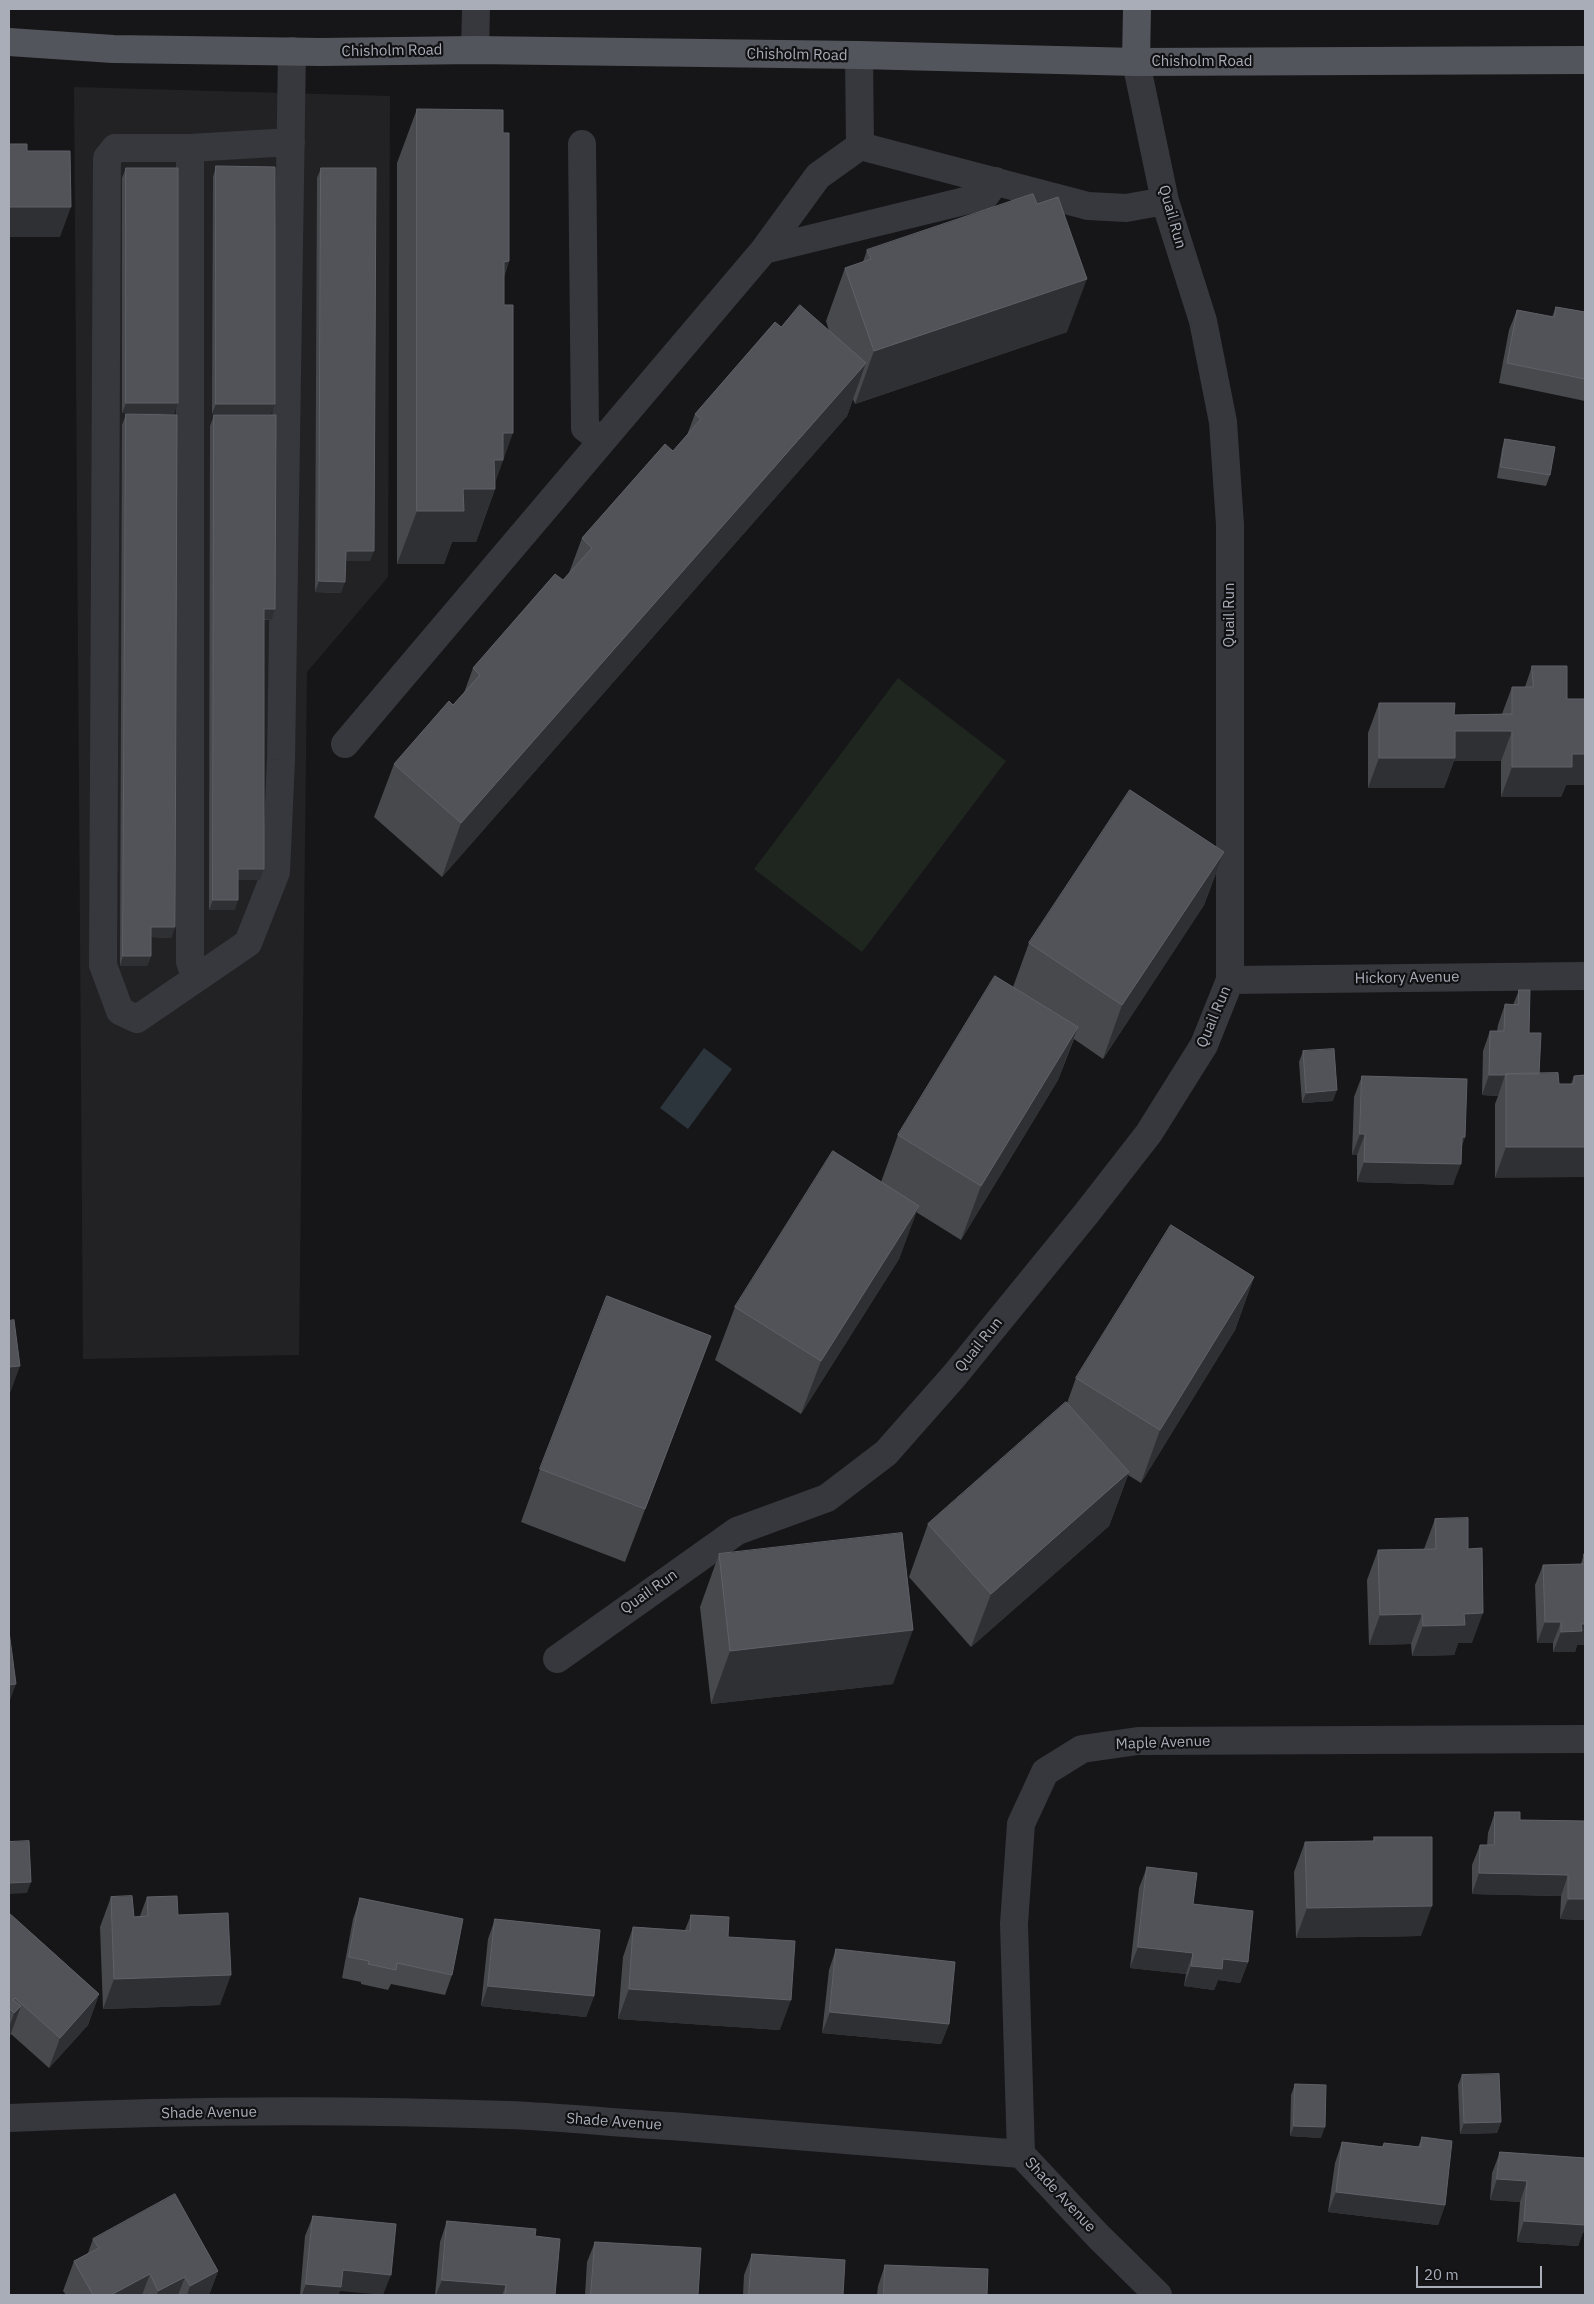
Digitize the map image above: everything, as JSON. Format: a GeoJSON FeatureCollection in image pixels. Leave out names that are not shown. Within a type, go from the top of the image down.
{"type":"FeatureCollection","features":[{"type":"Feature","properties":{"kind":"main road"},"geometry":{"type":"LineString","coordinates":[[1136,62],[1137,9]]}},
{"type":"Feature","properties":{"kind":"main road","name":"Chisholm Road"},"geometry":{"type":"LineString","coordinates":[[9,42],[113,49],[292,51],[475,50],[1136,62],[1585,60]]}},
{"type":"Feature","properties":{"kind":"street"},"geometry":{"type":"LineString","coordinates":[[475,50],[476,9]]}},
{"type":"Feature","properties":{"kind":"street"},"geometry":{"type":"LineString","coordinates":[[291,142],[190,148],[115,148],[107,158],[103,965],[120,1011],[137,1019],[248,942],[276,872],[281,760],[291,142],[292,51]]}},
{"type":"Feature","properties":{"kind":"street"},"geometry":{"type":"LineString","coordinates":[[859,56],[860,146]]}},
{"type":"Feature","properties":{"kind":"street","name":"Quail Run"},"geometry":{"type":"LineString","coordinates":[[557,1659],[737,1531],[827,1498],[886,1453],[967,1360],[1086,1214],[1149,1133],[1204,1045],[1230,980],[1230,525],[1223,422],[1203,321],[1165,201],[1136,62]]}},
{"type":"Feature","properties":{"kind":"street"},"geometry":{"type":"LineString","coordinates":[[582,144],[585,428],[602,441]]}},
{"type":"Feature","properties":{"kind":"street"},"geometry":{"type":"LineString","coordinates":[[345,744],[764,250],[818,176],[860,146],[1088,206],[1126,208],[1165,201]]}},
{"type":"Feature","properties":{"kind":"street"},"geometry":{"type":"LineString","coordinates":[[190,148],[190,962],[196,978]]}},
{"type":"Feature","properties":{"kind":"street"},"geometry":{"type":"LineString","coordinates":[[764,250],[985,196],[996,181]]}},
{"type":"Feature","properties":{"kind":"street","name":"Hickory Avenue"},"geometry":{"type":"LineString","coordinates":[[1230,980],[1585,976]]}},
{"type":"Feature","properties":{"kind":"street","name":"Maple Avenue"},"geometry":{"type":"LineString","coordinates":[[1021,2154],[1014,1924],[1021,1824],[1045,1772],[1082,1749],[1138,1741],[1585,1739]]}},
{"type":"Feature","properties":{"kind":"street","name":"Shade Avenue"},"geometry":{"type":"LineString","coordinates":[[9,2118],[85,2114],[305,2112],[511,2115],[850,2139],[1021,2154],[1098,2236],[1158,2295]]}},
{"type":"Feature","properties":{"kind":"shaded area"},"geometry":{"type":"Polygon","coordinates":[[[74,87],[390,96],[388,577],[307,672],[299,1355],[83,1359],[74,87]]]}},
{"type":"Feature","properties":{"kind":"shaded area"},"geometry":{"type":"Polygon","coordinates":[[[898,678],[1006,761],[862,952],[754,869],[898,678]]]}},
{"type":"Feature","properties":{"kind":"shaded area"},"geometry":{"type":"Polygon","coordinates":[[[704,1048],[732,1069],[688,1129],[660,1108],[704,1048]]]}},
{"type":"Feature","properties":{"kind":"building"},"geometry":{"type":"Polygon","coordinates":[[[417,109],[503,110],[503,133],[509,133],[509,261],[504,262],[504,305],[513,305],[513,433],[503,433],[503,460],[494,460],[495,489],[463,489],[464,511],[417,511],[417,109]]]}},
{"type":"Feature","properties":{"kind":"building"},"geometry":{"type":"Polygon","coordinates":[[[9,144],[27,144],[27,151],[70,151],[71,207],[9,207],[9,144]]]}},
{"type":"Feature","properties":{"kind":"building"},"geometry":{"type":"Polygon","coordinates":[[[216,166],[275,167],[275,404],[216,404],[216,166]]]}},
{"type":"Feature","properties":{"kind":"building"},"geometry":{"type":"Polygon","coordinates":[[[126,168],[178,168],[178,403],[126,403],[126,168]]]}},
{"type":"Feature","properties":{"kind":"building"},"geometry":{"type":"Polygon","coordinates":[[[321,168],[376,168],[374,551],[346,551],[345,582],[319,581],[321,168]]]}},
{"type":"Feature","properties":{"kind":"building"},"geometry":{"type":"Polygon","coordinates":[[[1033,194],[1037,204],[1058,197],[1087,279],[874,351],[845,268],[871,259],[867,250],[1033,194]]]}},
{"type":"Feature","properties":{"kind":"building"},"geometry":{"type":"Polygon","coordinates":[[[800,305],[866,363],[461,823],[394,764],[449,701],[453,705],[480,675],[473,668],[555,574],[563,580],[592,548],[582,538],[665,444],[673,451],[701,419],[695,414],[775,322],[781,327],[800,305]]]}},
{"type":"Feature","properties":{"kind":"building"},"geometry":{"type":"Polygon","coordinates":[[[1556,307],[1585,312],[1585,379],[1507,363],[1517,310],[1554,317],[1556,307]]]}},
{"type":"Feature","properties":{"kind":"building"},"geometry":{"type":"Polygon","coordinates":[[[126,414],[177,415],[175,927],[151,927],[151,956],[123,956],[126,414]]]}},
{"type":"Feature","properties":{"kind":"building"},"geometry":{"type":"Polygon","coordinates":[[[214,415],[276,415],[275,609],[264,609],[264,869],[238,869],[238,900],[213,900],[214,415]]]}},
{"type":"Feature","properties":{"kind":"building"},"geometry":{"type":"Polygon","coordinates":[[[1505,439],[1555,447],[1550,475],[1501,467],[1505,439]]]}},
{"type":"Feature","properties":{"kind":"building"},"geometry":{"type":"Polygon","coordinates":[[[1532,666],[1567,666],[1567,699],[1585,699],[1585,754],[1572,754],[1572,767],[1512,767],[1512,731],[1455,731],[1455,758],[1379,758],[1379,703],[1455,703],[1454,715],[1512,714],[1512,687],[1533,687],[1532,666]]]}},
{"type":"Feature","properties":{"kind":"building"},"geometry":{"type":"Polygon","coordinates":[[[1130,790],[1224,852],[1122,1005],[1029,943],[1130,790]]]}},
{"type":"Feature","properties":{"kind":"building"},"geometry":{"type":"Polygon","coordinates":[[[995,976],[1078,1027],[981,1186],[898,1135],[995,976]]]}},
{"type":"Feature","properties":{"kind":"building"},"geometry":{"type":"Polygon","coordinates":[[[1519,990],[1530,990],[1529,1033],[1541,1033],[1539,1074],[1489,1075],[1490,1031],[1504,1031],[1505,1004],[1518,1005],[1519,990]]]}},
{"type":"Feature","properties":{"kind":"building"},"geometry":{"type":"Polygon","coordinates":[[[1334,1049],[1337,1090],[1306,1093],[1303,1051],[1334,1049]]]}},
{"type":"Feature","properties":{"kind":"building"},"geometry":{"type":"Polygon","coordinates":[[[1558,1073],[1559,1084],[1574,1084],[1574,1076],[1585,1075],[1585,1147],[1506,1147],[1506,1074],[1558,1073]]]}},
{"type":"Feature","properties":{"kind":"building"},"geometry":{"type":"Polygon","coordinates":[[[1362,1076],[1467,1079],[1465,1137],[1462,1137],[1461,1164],[1364,1162],[1365,1134],[1360,1134],[1362,1076]]]}},
{"type":"Feature","properties":{"kind":"building"},"geometry":{"type":"Polygon","coordinates":[[[833,1151],[919,1206],[821,1361],[735,1307],[833,1151]]]}},
{"type":"Feature","properties":{"kind":"building"},"geometry":{"type":"Polygon","coordinates":[[[1171,1225],[1254,1277],[1160,1430],[1076,1378],[1171,1225]]]}},
{"type":"Feature","properties":{"kind":"building"},"geometry":{"type":"Polygon","coordinates":[[[607,1296],[711,1336],[645,1509],[540,1469],[607,1296]]]}},
{"type":"Feature","properties":{"kind":"building"},"geometry":{"type":"Polygon","coordinates":[[[14,1320],[20,1366],[9,1367],[9,1321],[14,1320]]]}},
{"type":"Feature","properties":{"kind":"building"},"geometry":{"type":"Polygon","coordinates":[[[1066,1402],[1129,1472],[991,1594],[928,1524],[1066,1402]]]}},
{"type":"Feature","properties":{"kind":"building"},"geometry":{"type":"Polygon","coordinates":[[[1468,1518],[1468,1549],[1482,1548],[1483,1613],[1464,1614],[1465,1625],[1423,1626],[1422,1614],[1380,1615],[1378,1550],[1436,1549],[1435,1519],[1468,1518]]]}},
{"type":"Feature","properties":{"kind":"building"},"geometry":{"type":"Polygon","coordinates":[[[902,1533],[913,1630],[730,1651],[719,1554],[902,1533]]]}},
{"type":"Feature","properties":{"kind":"building"},"geometry":{"type":"Polygon","coordinates":[[[1584,1554],[1585,1624],[1581,1624],[1582,1631],[1561,1632],[1561,1622],[1545,1622],[1543,1565],[1584,1564],[1584,1554]]]}},
{"type":"Feature","properties":{"kind":"building"},"geometry":{"type":"Polygon","coordinates":[[[9,1631],[16,1684],[9,1685],[9,1631]]]}},
{"type":"Feature","properties":{"kind":"building"},"geometry":{"type":"Polygon","coordinates":[[[1495,1812],[1520,1812],[1520,1820],[1585,1821],[1585,1899],[1568,1899],[1568,1875],[1479,1873],[1480,1845],[1494,1845],[1495,1812]]]}},
{"type":"Feature","properties":{"kind":"building"},"geometry":{"type":"Polygon","coordinates":[[[1374,1837],[1432,1837],[1432,1906],[1307,1908],[1305,1842],[1374,1841],[1374,1837]]]}},
{"type":"Feature","properties":{"kind":"building"},"geometry":{"type":"Polygon","coordinates":[[[29,1841],[31,1882],[9,1883],[9,1842],[29,1841]]]}},
{"type":"Feature","properties":{"kind":"building"},"geometry":{"type":"Polygon","coordinates":[[[1147,1867],[1197,1873],[1193,1904],[1253,1911],[1248,1962],[1223,1959],[1222,1969],[1191,1966],[1193,1953],[1138,1947],[1147,1867]]]}},
{"type":"Feature","properties":{"kind":"building"},"geometry":{"type":"Polygon","coordinates":[[[132,1896],[134,1917],[148,1916],[147,1897],[177,1896],[178,1915],[228,1913],[231,1975],[114,1979],[111,1897],[132,1896]]]}},
{"type":"Feature","properties":{"kind":"building"},"geometry":{"type":"Polygon","coordinates":[[[360,1898],[463,1919],[452,1975],[397,1963],[396,1970],[368,1964],[369,1961],[349,1957],[360,1898]]]}},
{"type":"Feature","properties":{"kind":"building"},"geometry":{"type":"Polygon","coordinates":[[[9,1913],[99,1994],[60,2038],[15,1998],[13,2000],[21,2006],[14,2013],[9,2008],[9,1913]]]}},
{"type":"Feature","properties":{"kind":"building"},"geometry":{"type":"Polygon","coordinates":[[[691,1915],[729,1917],[728,1937],[795,1941],[791,2000],[629,1989],[633,1927],[690,1931],[691,1915]]]}},
{"type":"Feature","properties":{"kind":"building"},"geometry":{"type":"Polygon","coordinates":[[[495,1919],[600,1930],[594,1996],[488,1986],[495,1919]]]}},
{"type":"Feature","properties":{"kind":"building"},"geometry":{"type":"Polygon","coordinates":[[[836,1949],[955,1962],[949,2024],[830,2012],[836,1949]]]}},
{"type":"Feature","properties":{"kind":"building"},"geometry":{"type":"Polygon","coordinates":[[[1499,2074],[1501,2122],[1464,2123],[1462,2075],[1499,2074]]]}},
{"type":"Feature","properties":{"kind":"building"},"geometry":{"type":"Polygon","coordinates":[[[1295,2084],[1326,2085],[1325,2127],[1294,2126],[1295,2084]]]}},
{"type":"Feature","properties":{"kind":"building"},"geometry":{"type":"Polygon","coordinates":[[[1422,2137],[1452,2141],[1445,2205],[1336,2192],[1342,2142],[1383,2147],[1384,2143],[1420,2147],[1422,2137]]]}},
{"type":"Feature","properties":{"kind":"building"},"geometry":{"type":"Polygon","coordinates":[[[1500,2152],[1585,2158],[1585,2225],[1524,2221],[1527,2181],[1497,2179],[1500,2152]]]}},
{"type":"Feature","properties":{"kind":"building"},"geometry":{"type":"Polygon","coordinates":[[[175,2194],[218,2271],[190,2286],[185,2277],[158,2291],[150,2274],[111,2295],[93,2295],[74,2261],[99,2248],[93,2239],[175,2194]]]}},
{"type":"Feature","properties":{"kind":"building"},"geometry":{"type":"Polygon","coordinates":[[[313,2216],[396,2224],[391,2275],[343,2270],[341,2287],[306,2284],[313,2216]]]}},
{"type":"Feature","properties":{"kind":"building"},"geometry":{"type":"Polygon","coordinates":[[[447,2221],[536,2229],[535,2236],[560,2239],[555,2295],[505,2295],[506,2285],[442,2280],[447,2221]]]}},
{"type":"Feature","properties":{"kind":"building"},"geometry":{"type":"Polygon","coordinates":[[[595,2242],[701,2248],[698,2295],[591,2295],[595,2242]]]}},
{"type":"Feature","properties":{"kind":"building"},"geometry":{"type":"Polygon","coordinates":[[[752,2254],[845,2260],[843,2295],[749,2295],[752,2254]]]}},
{"type":"Feature","properties":{"kind":"building"},"geometry":{"type":"Polygon","coordinates":[[[885,2265],[988,2269],[987,2295],[884,2295],[885,2265]]]}}]}
